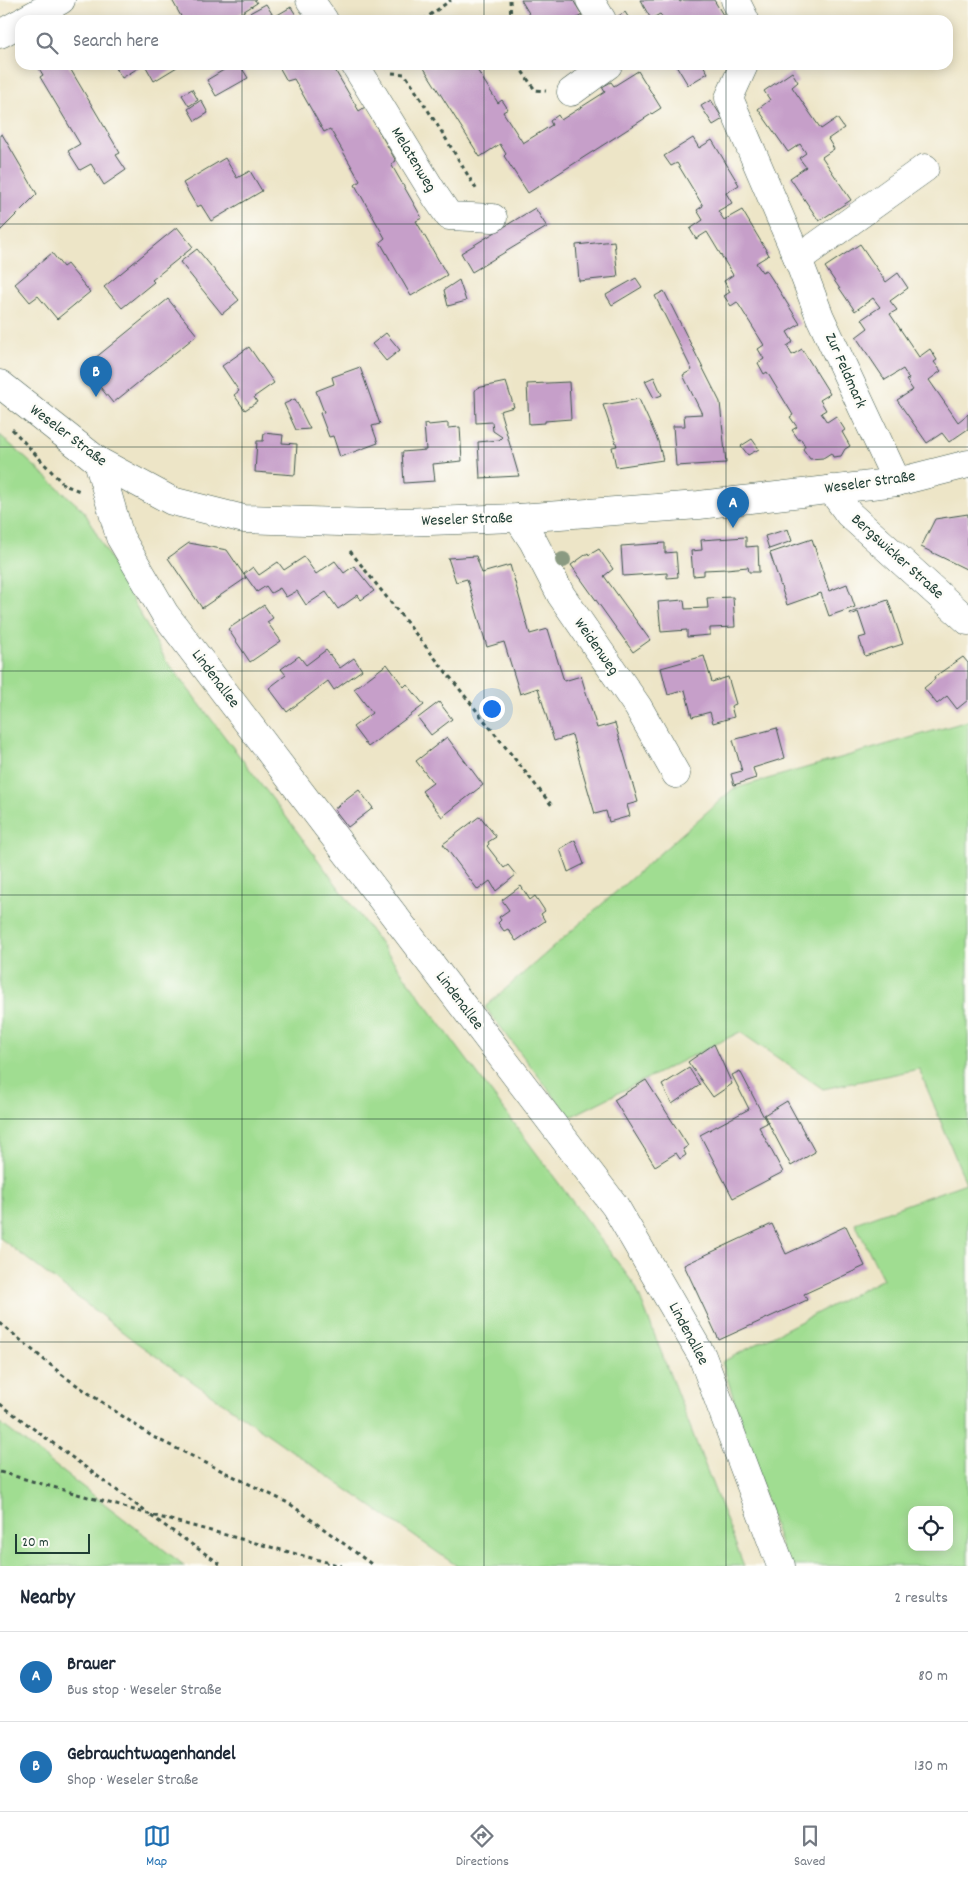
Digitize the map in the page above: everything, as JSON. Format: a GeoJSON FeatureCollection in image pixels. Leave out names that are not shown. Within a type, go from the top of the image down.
{"type":"FeatureCollection","features":[{"type":"Feature","properties":{"kind":"street"},"geometry":{"type":"LineString","coordinates":[[34,15],[61,0]]}},
{"type":"Feature","properties":{"kind":"street"},"geometry":{"type":"LineString","coordinates":[[310,0],[320,15]]}},
{"type":"Feature","properties":{"kind":"street"},"geometry":{"type":"LineString","coordinates":[[590,0],[599,15]]}},
{"type":"Feature","properties":{"kind":"street"},"geometry":{"type":"LineString","coordinates":[[736,0],[743,15]]}},
{"type":"Feature","properties":{"kind":"street"},"geometry":{"type":"LineString","coordinates":[[0,34],[15,26]]}},
{"type":"Feature","properties":{"kind":"street","name":"Melatenweg"},"geometry":{"type":"LineString","coordinates":[[358,70],[436,197],[450,216],[493,218]]}},
{"type":"Feature","properties":{"kind":"street"},"geometry":{"type":"LineString","coordinates":[[571,92],[601,70]]}},
{"type":"Feature","properties":{"kind":"street","name":"Zur Feldmark"},"geometry":{"type":"LineString","coordinates":[[742,70],[729,98],[798,259],[820,317],[897,482]]}},
{"type":"Feature","properties":{"kind":"street"},"geometry":{"type":"LineString","coordinates":[[798,259],[925,168]]}},
{"type":"Feature","properties":{"kind":"street","name":"Weseler Straße"},"geometry":{"type":"LineString","coordinates":[[0,384],[98,461],[172,501],[244,519],[372,523],[518,518],[700,505],[897,482],[968,464]]}},
{"type":"Feature","properties":{"kind":"street","name":"Lindenallee"},"geometry":{"type":"LineString","coordinates":[[98,461],[120,537],[165,614],[615,1206],[702,1356],[781,1566]]}},
{"type":"Feature","properties":{"kind":"street","name":"Bergswicker Straße"},"geometry":{"type":"LineString","coordinates":[[831,489],[849,514],[968,622]]}},
{"type":"Feature","properties":{"kind":"street","name":"Weidenweg"},"geometry":{"type":"LineString","coordinates":[[518,518],[533,541],[561,595],[638,707],[676,774]]}},
{"type":"Feature","properties":{"kind":"path"},"geometry":{"type":"LineString","coordinates":[[431,15],[451,0]]}},
{"type":"Feature","properties":{"kind":"path"},"geometry":{"type":"LineString","coordinates":[[510,0],[511,15]]}},
{"type":"Feature","properties":{"kind":"path"},"geometry":{"type":"LineString","coordinates":[[390,70],[393,74],[405,74],[444,134],[493,218]]}},
{"type":"Feature","properties":{"kind":"path"},"geometry":{"type":"LineString","coordinates":[[521,70],[535,90],[571,92]]}},
{"type":"Feature","properties":{"kind":"path"},"geometry":{"type":"LineString","coordinates":[[7,425],[64,485],[92,496],[108,498]]}},
{"type":"Feature","properties":{"kind":"path"},"geometry":{"type":"LineString","coordinates":[[350,551],[553,807]]}},
{"type":"Feature","properties":{"kind":"path"},"geometry":{"type":"LineString","coordinates":[[0,1324],[64,1377],[153,1437],[290,1504],[374,1566]]}},
{"type":"Feature","properties":{"kind":"path"},"geometry":{"type":"LineString","coordinates":[[0,1404],[148,1514],[223,1566]]}},
{"type":"Feature","properties":{"kind":"path"},"geometry":{"type":"LineString","coordinates":[[0,1472],[341,1566]]}},
{"type":"Feature","properties":{"kind":"green space"},"geometry":{"type":"Polygon","coordinates":[[[0,435],[84,511],[165,659],[281,810],[636,1287],[744,1566],[457,1566],[137,1343],[0,1238],[0,435]]]}},
{"type":"Feature","properties":{"kind":"green space"},"geometry":{"type":"Polygon","coordinates":[[[968,721],[968,1566],[787,1566],[722,1362],[883,1279],[855,1223],[966,1183],[919,1069],[823,1089],[740,1032],[570,1117],[485,1007],[733,789],[968,721]]]}},
{"type":"Feature","properties":{"kind":"green space"},"geometry":{"type":"Polygon","coordinates":[[[0,1423],[185,1566],[0,1566],[0,1423]]]}},
{"type":"Feature","properties":{"kind":"building"},"geometry":{"type":"Polygon","coordinates":[[[172,0],[255,0],[257,3],[238,15],[180,15],[172,0]]]}},
{"type":"Feature","properties":{"kind":"building"},"geometry":{"type":"Polygon","coordinates":[[[521,0],[573,0],[582,15],[530,15],[521,0]]]}},
{"type":"Feature","properties":{"kind":"building"},"geometry":{"type":"Polygon","coordinates":[[[640,0],[679,0],[680,2],[683,0],[714,0],[723,15],[660,14],[649,15],[640,0]]]}},
{"type":"Feature","properties":{"kind":"building"},"geometry":{"type":"Polygon","coordinates":[[[266,4],[273,15],[246,15],[266,4]]]}},
{"type":"Feature","properties":{"kind":"building"},"geometry":{"type":"Polygon","coordinates":[[[291,7],[296,15],[277,15],[291,7]]]}},
{"type":"Feature","properties":{"kind":"building"},"geometry":{"type":"Polygon","coordinates":[[[40,70],[71,70],[120,153],[116,155],[126,170],[104,185],[91,164],[80,170],[68,151],[80,144],[40,77],[43,75],[40,70]]]}},
{"type":"Feature","properties":{"kind":"building"},"geometry":{"type":"Polygon","coordinates":[[[117,70],[135,70],[122,78],[117,70]]]}},
{"type":"Feature","properties":{"kind":"building"},"geometry":{"type":"Polygon","coordinates":[[[148,70],[172,70],[154,81],[148,70]]]}},
{"type":"Feature","properties":{"kind":"building"},"geometry":{"type":"Polygon","coordinates":[[[224,70],[243,70],[248,78],[216,96],[207,80],[224,70]]]}},
{"type":"Feature","properties":{"kind":"building"},"geometry":{"type":"Polygon","coordinates":[[[281,70],[335,70],[359,111],[365,107],[396,161],[391,164],[422,218],[416,221],[447,275],[411,296],[380,242],[385,238],[355,185],[360,181],[330,129],[324,132],[294,79],[287,81],[281,70]]]}},
{"type":"Feature","properties":{"kind":"building"},"geometry":{"type":"Polygon","coordinates":[[[425,70],[477,70],[498,103],[502,100],[508,109],[503,112],[523,143],[552,125],[550,121],[558,115],[561,120],[605,92],[602,87],[611,82],[614,86],[638,71],[661,108],[528,193],[504,156],[506,154],[500,144],[480,157],[425,70]]]}},
{"type":"Feature","properties":{"kind":"building"},"geometry":{"type":"Polygon","coordinates":[[[679,70],[706,70],[708,73],[688,85],[679,70]]]}},
{"type":"Feature","properties":{"kind":"building"},"geometry":{"type":"Polygon","coordinates":[[[792,72],[798,82],[792,87],[821,129],[837,118],[844,128],[828,139],[834,149],[822,157],[851,200],[819,221],[790,178],[806,167],[799,158],[806,153],[800,144],[788,152],[758,109],[770,100],[764,91],[792,72]]]}},
{"type":"Feature","properties":{"kind":"building"},"geometry":{"type":"Polygon","coordinates":[[[192,89],[198,100],[189,106],[182,95],[192,89]]]}},
{"type":"Feature","properties":{"kind":"building"},"geometry":{"type":"Polygon","coordinates":[[[201,100],[208,113],[195,121],[188,109],[201,100]]]}},
{"type":"Feature","properties":{"kind":"building"},"geometry":{"type":"Polygon","coordinates":[[[711,100],[723,119],[713,125],[701,106],[711,100]]]}},
{"type":"Feature","properties":{"kind":"building"},"geometry":{"type":"Polygon","coordinates":[[[2,134],[37,194],[0,231],[0,135],[2,134]]]}},
{"type":"Feature","properties":{"kind":"building"},"geometry":{"type":"Polygon","coordinates":[[[693,138],[699,148],[712,140],[739,185],[726,193],[732,203],[718,211],[724,220],[742,210],[769,255],[756,263],[762,272],[766,270],[800,324],[787,332],[793,342],[787,346],[792,355],[802,349],[830,394],[820,400],[826,410],[821,413],[827,422],[836,416],[845,430],[842,432],[850,446],[845,449],[841,456],[833,457],[831,453],[823,458],[810,459],[803,449],[805,446],[801,439],[799,440],[792,430],[797,427],[790,417],[793,415],[767,372],[764,374],[758,363],[764,359],[758,349],[764,345],[737,302],[731,306],[724,296],[730,292],[724,281],[733,275],[707,232],[696,239],[690,229],[703,220],[697,210],[703,206],[677,163],[671,166],[664,156],[693,138]]]}},
{"type":"Feature","properties":{"kind":"building"},"geometry":{"type":"Polygon","coordinates":[[[225,158],[237,178],[250,171],[262,191],[211,221],[201,205],[197,207],[183,183],[225,158]]]}},
{"type":"Feature","properties":{"kind":"building"},"geometry":{"type":"Polygon","coordinates":[[[535,208],[547,227],[472,272],[461,253],[535,208]]]}},
{"type":"Feature","properties":{"kind":"building"},"geometry":{"type":"Polygon","coordinates":[[[177,227],[193,247],[152,280],[154,282],[122,308],[104,287],[177,227]]]}},
{"type":"Feature","properties":{"kind":"building"},"geometry":{"type":"Polygon","coordinates":[[[614,241],[618,277],[579,281],[576,245],[614,241]]]}},
{"type":"Feature","properties":{"kind":"building"},"geometry":{"type":"Polygon","coordinates":[[[860,244],[886,282],[898,273],[908,288],[890,301],[897,310],[890,314],[919,357],[930,349],[937,360],[934,362],[941,371],[929,380],[958,422],[968,414],[968,429],[949,442],[942,433],[927,443],[897,400],[913,390],[906,380],[909,379],[903,369],[885,380],[856,337],[868,328],[862,319],[880,307],[873,298],[855,311],[825,267],[860,244]]]}},
{"type":"Feature","properties":{"kind":"building"},"geometry":{"type":"Polygon","coordinates":[[[197,249],[239,300],[222,314],[180,262],[197,249]]]}},
{"type":"Feature","properties":{"kind":"building"},"geometry":{"type":"Polygon","coordinates":[[[52,253],[63,267],[67,264],[90,292],[57,319],[38,296],[30,302],[15,284],[52,253]]]}},
{"type":"Feature","properties":{"kind":"building"},"geometry":{"type":"Polygon","coordinates":[[[636,278],[642,287],[612,305],[606,295],[636,278]]]}},
{"type":"Feature","properties":{"kind":"building"},"geometry":{"type":"Polygon","coordinates":[[[459,280],[466,301],[448,306],[444,290],[459,280]]]}},
{"type":"Feature","properties":{"kind":"building"},"geometry":{"type":"Polygon","coordinates":[[[664,291],[720,402],[726,463],[676,466],[673,426],[685,426],[684,415],[702,414],[683,375],[692,370],[655,296],[664,291]]]}},
{"type":"Feature","properties":{"kind":"building"},"geometry":{"type":"Polygon","coordinates":[[[168,299],[197,335],[113,403],[84,367],[168,299]]]}},
{"type":"Feature","properties":{"kind":"building"},"geometry":{"type":"Polygon","coordinates":[[[386,333],[400,350],[386,361],[372,344],[386,333]]]}},
{"type":"Feature","properties":{"kind":"building"},"geometry":{"type":"Polygon","coordinates":[[[249,347],[274,383],[254,397],[257,402],[245,410],[234,395],[239,391],[222,366],[249,347]]]}},
{"type":"Feature","properties":{"kind":"building"},"geometry":{"type":"Polygon","coordinates":[[[360,367],[380,424],[372,426],[378,443],[340,457],[333,436],[329,437],[320,413],[324,412],[316,391],[334,384],[332,377],[360,367]]]}},
{"type":"Feature","properties":{"kind":"building"},"geometry":{"type":"Polygon","coordinates":[[[654,377],[662,395],[654,398],[645,381],[654,377]]]}},
{"type":"Feature","properties":{"kind":"building"},"geometry":{"type":"Polygon","coordinates":[[[506,382],[514,407],[500,411],[519,476],[480,478],[478,442],[499,440],[502,437],[493,431],[492,422],[476,423],[475,391],[477,388],[506,382]]]}},
{"type":"Feature","properties":{"kind":"building"},"geometry":{"type":"Polygon","coordinates":[[[569,382],[571,419],[529,424],[527,384],[569,382]]]}},
{"type":"Feature","properties":{"kind":"building"},"geometry":{"type":"Polygon","coordinates":[[[295,399],[310,429],[296,430],[284,404],[295,399]]]}},
{"type":"Feature","properties":{"kind":"building"},"geometry":{"type":"Polygon","coordinates":[[[639,399],[658,441],[663,460],[616,467],[612,447],[617,446],[603,405],[639,399]]]}},
{"type":"Feature","properties":{"kind":"building"},"geometry":{"type":"Polygon","coordinates":[[[428,423],[428,425],[448,423],[448,428],[460,427],[462,461],[433,464],[435,481],[404,483],[402,452],[426,450],[424,424],[428,423]]]}},
{"type":"Feature","properties":{"kind":"building"},"geometry":{"type":"Polygon","coordinates":[[[264,433],[283,435],[282,443],[297,444],[295,475],[255,472],[257,441],[263,441],[264,433]]]}},
{"type":"Feature","properties":{"kind":"building"},"geometry":{"type":"Polygon","coordinates":[[[752,439],[759,449],[748,455],[741,446],[752,439]]]}},
{"type":"Feature","properties":{"kind":"building"},"geometry":{"type":"Polygon","coordinates":[[[968,514],[968,570],[921,547],[935,519],[968,514]]]}},
{"type":"Feature","properties":{"kind":"building"},"geometry":{"type":"Polygon","coordinates":[[[788,529],[792,541],[769,549],[765,536],[788,529]]]}},
{"type":"Feature","properties":{"kind":"building"},"geometry":{"type":"Polygon","coordinates":[[[746,537],[746,547],[758,546],[759,572],[749,572],[748,567],[704,570],[704,575],[693,576],[691,551],[702,550],[701,540],[746,537]]]}},
{"type":"Feature","properties":{"kind":"building"},"geometry":{"type":"Polygon","coordinates":[[[812,539],[829,591],[847,584],[855,607],[829,616],[821,593],[787,605],[770,553],[812,539]]]}},
{"type":"Feature","properties":{"kind":"building"},"geometry":{"type":"Polygon","coordinates":[[[189,543],[227,550],[246,578],[202,608],[168,558],[189,543]]]}},
{"type":"Feature","properties":{"kind":"building"},"geometry":{"type":"Polygon","coordinates":[[[665,543],[665,553],[676,552],[678,577],[667,578],[667,573],[623,576],[621,546],[665,543]]]}},
{"type":"Feature","properties":{"kind":"building"},"geometry":{"type":"Polygon","coordinates":[[[599,549],[613,569],[604,576],[650,640],[633,652],[571,565],[588,553],[589,555],[599,549]]]}},
{"type":"Feature","properties":{"kind":"building"},"geometry":{"type":"Polygon","coordinates":[[[476,556],[482,573],[510,565],[530,634],[548,629],[564,681],[581,676],[597,728],[615,723],[638,802],[627,805],[630,816],[609,822],[606,811],[595,814],[572,735],[554,741],[538,688],[520,694],[504,642],[487,647],[467,579],[456,582],[448,558],[476,556]]]}},
{"type":"Feature","properties":{"kind":"building"},"geometry":{"type":"Polygon","coordinates":[[[304,557],[316,574],[335,561],[344,573],[354,566],[374,591],[361,600],[358,595],[338,609],[326,592],[306,605],[297,591],[286,597],[280,588],[271,593],[266,586],[257,592],[244,574],[253,567],[259,575],[278,562],[284,570],[304,557]]]}},
{"type":"Feature","properties":{"kind":"building"},"geometry":{"type":"Polygon","coordinates":[[[733,597],[735,627],[710,628],[710,635],[687,637],[687,630],[661,632],[658,602],[684,600],[685,609],[708,608],[707,598],[733,597]]]}},
{"type":"Feature","properties":{"kind":"building"},"geometry":{"type":"Polygon","coordinates":[[[888,600],[903,644],[865,656],[859,638],[866,636],[858,612],[851,615],[850,613],[888,600]]]}},
{"type":"Feature","properties":{"kind":"building"},"geometry":{"type":"Polygon","coordinates":[[[264,605],[273,618],[267,622],[281,641],[250,662],[228,629],[264,605]]]}},
{"type":"Feature","properties":{"kind":"building"},"geometry":{"type":"Polygon","coordinates":[[[326,650],[340,668],[354,658],[362,670],[334,690],[328,681],[287,712],[269,688],[286,675],[281,669],[299,656],[306,665],[326,650]]]}},
{"type":"Feature","properties":{"kind":"building"},"geometry":{"type":"Polygon","coordinates":[[[704,656],[712,682],[728,677],[736,704],[731,706],[734,717],[713,723],[710,712],[692,717],[685,690],[668,695],[661,668],[704,656]]]}},
{"type":"Feature","properties":{"kind":"building"},"geometry":{"type":"Polygon","coordinates":[[[963,657],[968,663],[968,700],[957,709],[947,696],[937,704],[924,688],[935,679],[934,677],[963,657]]]}},
{"type":"Feature","properties":{"kind":"building"},"geometry":{"type":"Polygon","coordinates":[[[387,664],[404,687],[407,684],[424,705],[368,747],[353,727],[372,713],[354,689],[387,664]]]}},
{"type":"Feature","properties":{"kind":"building"},"geometry":{"type":"Polygon","coordinates":[[[439,702],[452,719],[431,735],[418,718],[439,702]]]}},
{"type":"Feature","properties":{"kind":"building"},"geometry":{"type":"Polygon","coordinates":[[[777,728],[785,758],[753,768],[756,778],[734,785],[731,774],[742,771],[733,740],[777,728]]]}},
{"type":"Feature","properties":{"kind":"building"},"geometry":{"type":"Polygon","coordinates":[[[447,737],[483,785],[442,817],[422,791],[433,783],[416,761],[447,737]]]}},
{"type":"Feature","properties":{"kind":"building"},"geometry":{"type":"Polygon","coordinates":[[[359,790],[373,808],[348,827],[334,809],[359,790]]]}},
{"type":"Feature","properties":{"kind":"building"},"geometry":{"type":"Polygon","coordinates":[[[480,816],[496,837],[488,842],[487,846],[504,868],[508,865],[516,875],[496,891],[490,881],[478,890],[443,844],[480,816]]]}},
{"type":"Feature","properties":{"kind":"building"},"geometry":{"type":"Polygon","coordinates":[[[575,840],[584,864],[568,872],[560,849],[575,840]]]}},
{"type":"Feature","properties":{"kind":"building"},"geometry":{"type":"Polygon","coordinates":[[[521,886],[530,900],[535,896],[545,911],[541,914],[545,921],[516,941],[508,929],[504,931],[498,923],[501,920],[499,917],[509,910],[502,900],[521,886]]]}},
{"type":"Feature","properties":{"kind":"building"},"geometry":{"type":"Polygon","coordinates":[[[714,1044],[732,1084],[713,1097],[688,1062],[714,1044]]]}},
{"type":"Feature","properties":{"kind":"building"},"geometry":{"type":"Polygon","coordinates":[[[689,1068],[700,1085],[672,1104],[662,1085],[689,1068]]]}},
{"type":"Feature","properties":{"kind":"building"},"geometry":{"type":"Polygon","coordinates":[[[740,1071],[767,1123],[759,1127],[783,1172],[733,1198],[700,1135],[749,1109],[732,1075],[740,1071]]]}},
{"type":"Feature","properties":{"kind":"building"},"geometry":{"type":"Polygon","coordinates":[[[646,1080],[688,1146],[683,1149],[686,1155],[680,1159],[676,1153],[655,1166],[614,1100],[646,1080]]]}},
{"type":"Feature","properties":{"kind":"building"},"geometry":{"type":"Polygon","coordinates":[[[787,1101],[815,1152],[791,1166],[764,1115],[787,1101]]]}},
{"type":"Feature","properties":{"kind":"building"},"geometry":{"type":"Polygon","coordinates":[[[772,1224],[786,1254],[846,1226],[865,1266],[804,1294],[807,1300],[719,1340],[684,1265],[772,1224]]]}},
{"type":"Feature","properties":{"kind":"place","name":"Gebrauchtwagenhandel"},"geometry":{"type":"Point","coordinates":[96,397]}},
{"type":"Feature","properties":{"kind":"place","name":"Brauer"},"geometry":{"type":"Point","coordinates":[733,528]}}]}
